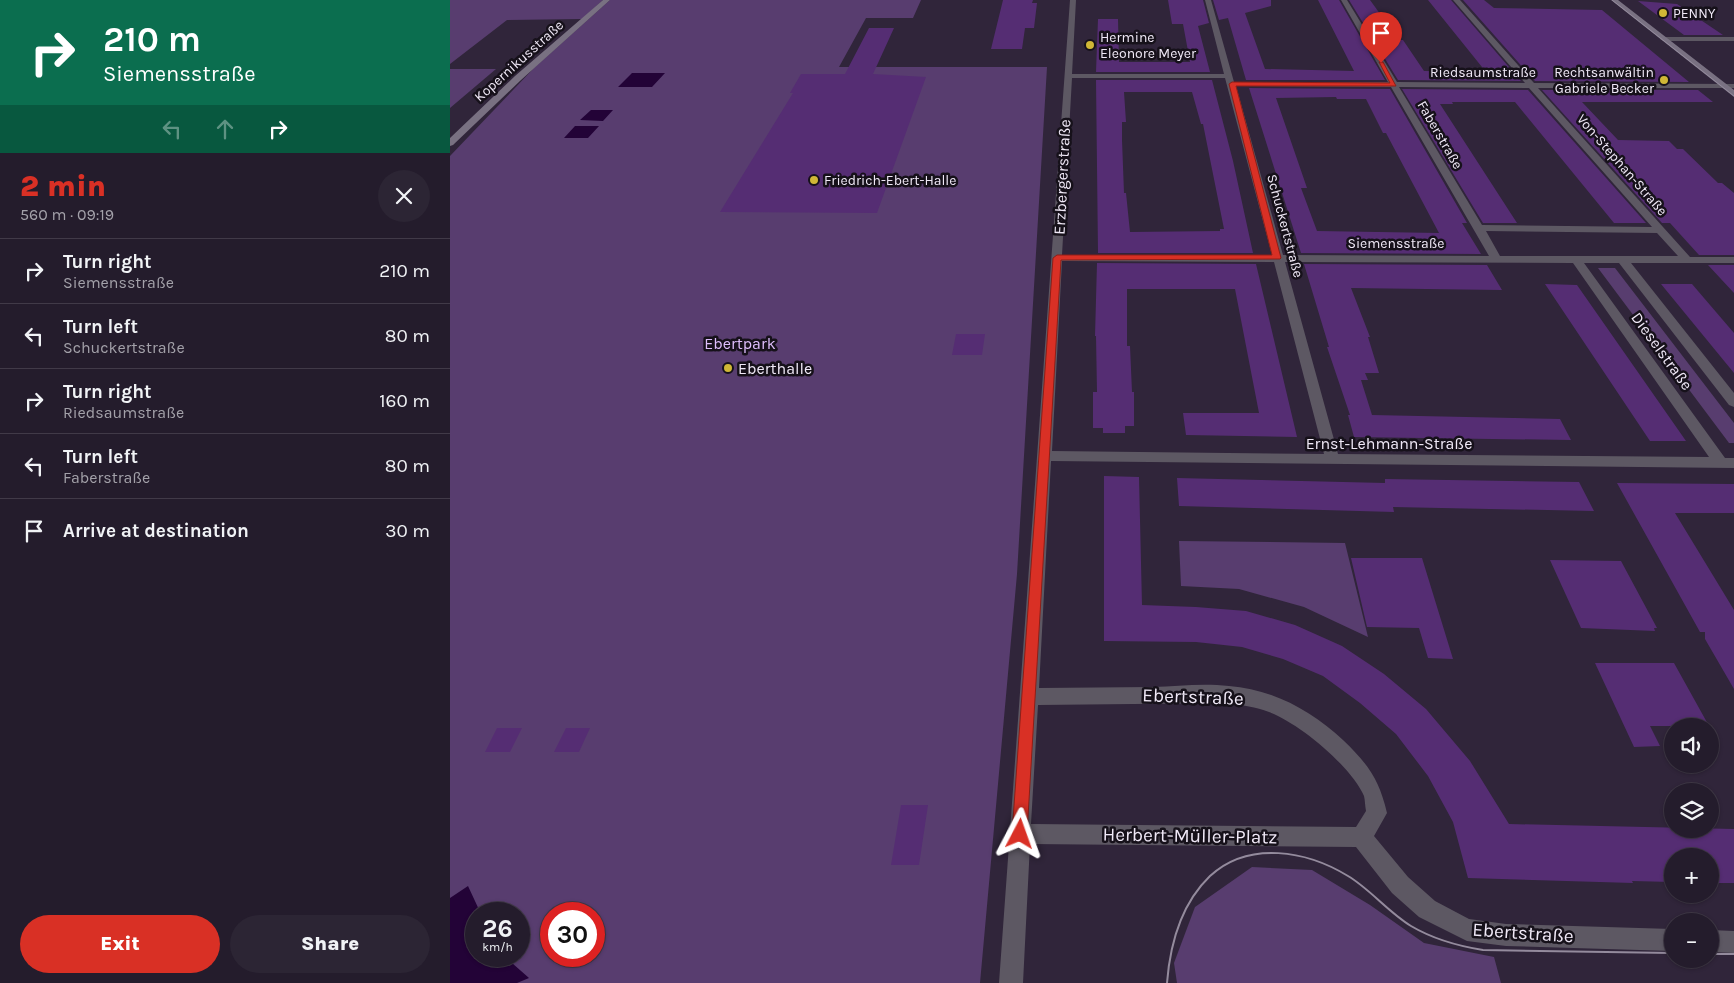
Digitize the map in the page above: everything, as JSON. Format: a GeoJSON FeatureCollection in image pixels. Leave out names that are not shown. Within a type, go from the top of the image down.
{"type":"FeatureCollection","features":[{"type":"Feature","properties":{"kind":"street","name":"Kopernikusstraße"},"geometry":{"type":"LineString","coordinates":[[450,143],[518,78],[606,0]]}},
{"type":"Feature","properties":{"kind":"street","name":"Erzbergerstraße"},"geometry":{"type":"LineString","coordinates":[[1011,983],[1074,0]]}},
{"type":"Feature","properties":{"kind":"street","name":"Schuckertstraße"},"geometry":{"type":"LineString","coordinates":[[1208,0],[1332,460]]}},
{"type":"Feature","properties":{"kind":"street","name":"Faberstraße"},"geometry":{"type":"LineString","coordinates":[[1344,0],[1496,258]]}},
{"type":"Feature","properties":{"kind":"street","name":"Von-Stephan-Straße"},"geometry":{"type":"LineString","coordinates":[[1456,0],[1687,260]]}},
{"type":"Feature","properties":{"kind":"street"},"geometry":{"type":"LineString","coordinates":[[1614,0],[1734,94]]}},
{"type":"Feature","properties":{"kind":"street"},"geometry":{"type":"LineString","coordinates":[[1664,39],[1734,39]]}},
{"type":"Feature","properties":{"kind":"street","name":"Riedsaumstraße"},"geometry":{"type":"LineString","coordinates":[[1068,76],[1394,85],[1734,86]]}},
{"type":"Feature","properties":{"kind":"street"},"geometry":{"type":"LineString","coordinates":[[1478,228],[1660,230]]}},
{"type":"Feature","properties":{"kind":"street","name":"Siemensstraße"},"geometry":{"type":"LineString","coordinates":[[1057,258],[1734,260]]}},
{"type":"Feature","properties":{"kind":"street","name":"Dieselstraße"},"geometry":{"type":"LineString","coordinates":[[1576,259],[1728,463]]}},
{"type":"Feature","properties":{"kind":"street","name":"Dieselstraße"},"geometry":{"type":"LineString","coordinates":[[1622,259],[1734,402]]}},
{"type":"Feature","properties":{"kind":"street","name":"Ernst-Lehmann-Straße"},"geometry":{"type":"LineString","coordinates":[[1044,456],[1728,463]]}},
{"type":"Feature","properties":{"kind":"street","name":"Ebertstraße"},"geometry":{"type":"LineString","coordinates":[[1028,697],[1228,694],[1261,700],[1283,708],[1323,736],[1342,752],[1357,769],[1372,792],[1377,813],[1361,837],[1400,885],[1427,909],[1466,930],[1506,935],[1664,940]]}},
{"type":"Feature","properties":{"kind":"street","name":"Herbert-Müller-Platz"},"geometry":{"type":"LineString","coordinates":[[1020,834],[1361,837]]}},
{"type":"Feature","properties":{"kind":"street"},"geometry":{"type":"LineString","coordinates":[[1719,941],[1734,942]]}},
{"type":"Feature","properties":{"kind":"green space"},"geometry":{"type":"Polygon","coordinates":[[[450,0],[603,0],[582,19],[507,20],[450,64],[450,0]]]}},
{"type":"Feature","properties":{"kind":"green space","name":"Ebertpark"},"geometry":{"type":"Polygon","coordinates":[[[610,0],[921,0],[913,18],[866,18],[839,67],[1047,67],[1017,574],[980,983],[450,983],[450,156],[534,68],[610,0]]]}},
{"type":"Feature","properties":{"kind":"green space"},"geometry":{"type":"Polygon","coordinates":[[[450,69],[496,69],[450,108],[450,69]]]}},
{"type":"Feature","properties":{"kind":"green space"},"geometry":{"type":"Polygon","coordinates":[[[1598,268],[1615,268],[1734,423],[1734,443],[1729,443],[1598,268]]]}},
{"type":"Feature","properties":{"kind":"green space"},"geometry":{"type":"Polygon","coordinates":[[[1179,541],[1345,543],[1368,637],[1304,607],[1239,589],[1181,586],[1179,541]]]}},
{"type":"Feature","properties":{"kind":"green space"},"geometry":{"type":"Polygon","coordinates":[[[1252,867],[1312,870],[1370,905],[1424,943],[1494,957],[1501,983],[1177,983],[1174,963],[1195,907],[1252,867]]]}},
{"type":"Feature","properties":{"kind":"shaded area"},"geometry":{"type":"Polygon","coordinates":[[[632,73],[665,73],[652,87],[618,87],[632,73]]]}},
{"type":"Feature","properties":{"kind":"shaded area"},"geometry":{"type":"Polygon","coordinates":[[[591,110],[613,110],[603,121],[580,120],[591,110]]]}},
{"type":"Feature","properties":{"kind":"shaded area"},"geometry":{"type":"Polygon","coordinates":[[[575,126],[599,126],[588,138],[564,138],[575,126]]]}},
{"type":"Feature","properties":{"kind":"shaded area"},"geometry":{"type":"Polygon","coordinates":[[[468,886],[475,902],[465,902],[465,967],[516,967],[529,978],[517,983],[450,983],[450,898],[468,886]]]}},
{"type":"Feature","properties":{"kind":"building"},"geometry":{"type":"Polygon","coordinates":[[[1003,0],[1033,0],[1032,3],[1037,3],[1034,28],[1025,28],[1022,49],[991,49],[1003,0]]]}},
{"type":"Feature","properties":{"kind":"building"},"geometry":{"type":"Polygon","coordinates":[[[1168,0],[1203,0],[1209,23],[1198,26],[1210,72],[1096,72],[1098,19],[1118,19],[1119,62],[1190,62],[1183,24],[1172,24],[1168,0]]]}},
{"type":"Feature","properties":{"kind":"building"},"geometry":{"type":"Polygon","coordinates":[[[1213,0],[1271,0],[1271,6],[1245,13],[1265,69],[1354,71],[1318,0],[1339,0],[1385,80],[1246,80],[1228,18],[1219,20],[1213,0]]]}},
{"type":"Feature","properties":{"kind":"building"},"geometry":{"type":"Polygon","coordinates":[[[1349,0],[1370,0],[1399,40],[1403,40],[1424,71],[1486,72],[1428,0],[1451,0],[1521,81],[1398,80],[1349,0]]]}},
{"type":"Feature","properties":{"kind":"building"},"geometry":{"type":"Polygon","coordinates":[[[1463,0],[1484,0],[1494,8],[1602,10],[1689,82],[1535,81],[1463,0]]]}},
{"type":"Feature","properties":{"kind":"building"},"geometry":{"type":"Polygon","coordinates":[[[1638,1],[1677,4],[1723,35],[1684,35],[1638,1]]]}},
{"type":"Feature","properties":{"kind":"building","name":"Friedrich-Ebert-Halle"},"geometry":{"type":"Polygon","coordinates":[[[869,28],[894,28],[873,74],[926,77],[877,213],[720,212],[793,93],[790,93],[801,74],[845,74],[869,28]]]}},
{"type":"Feature","properties":{"kind":"building"},"geometry":{"type":"Polygon","coordinates":[[[1096,80],[1212,80],[1233,161],[1253,253],[1098,253],[1096,80]],[[1124,92],[1126,122],[1122,122],[1122,140],[1124,193],[1126,193],[1130,232],[1220,231],[1220,229],[1224,229],[1203,124],[1201,124],[1192,92],[1124,92]]]}},
{"type":"Feature","properties":{"kind":"building"},"geometry":{"type":"Polygon","coordinates":[[[1249,88],[1390,89],[1467,223],[1462,223],[1481,254],[1301,253],[1249,88]],[[1336,97],[1276,98],[1307,188],[1301,188],[1317,231],[1439,233],[1366,99],[1337,99],[1336,97]]]}},
{"type":"Feature","properties":{"kind":"building"},"geometry":{"type":"Polygon","coordinates":[[[1402,89],[1528,90],[1646,223],[1614,223],[1515,102],[1452,102],[1453,104],[1440,104],[1517,223],[1483,223],[1402,89]]]}},
{"type":"Feature","properties":{"kind":"building"},"geometry":{"type":"Polygon","coordinates":[[[1542,90],[1698,90],[1713,102],[1582,102],[1618,140],[1669,141],[1677,149],[1683,149],[1718,183],[1722,183],[1734,193],[1734,255],[1699,255],[1670,223],[1662,223],[1542,90]]]}},
{"type":"Feature","properties":{"kind":"building"},"geometry":{"type":"Polygon","coordinates":[[[1097,263],[1256,264],[1297,437],[1186,435],[1183,413],[1259,413],[1235,289],[1127,289],[1127,346],[1130,346],[1132,392],[1134,392],[1134,426],[1125,426],[1125,433],[1103,433],[1103,428],[1093,428],[1093,392],[1097,392],[1095,336],[1097,263]]]}},
{"type":"Feature","properties":{"kind":"building"},"geometry":{"type":"Polygon","coordinates":[[[1304,264],[1487,265],[1502,290],[1351,288],[1370,337],[1368,337],[1379,373],[1365,373],[1368,380],[1361,380],[1372,415],[1560,419],[1571,440],[1354,437],[1348,415],[1350,415],[1327,347],[1329,347],[1304,264]]]}},
{"type":"Feature","properties":{"kind":"building"},"geometry":{"type":"Polygon","coordinates":[[[1708,265],[1734,265],[1734,293],[1708,265]]]}},
{"type":"Feature","properties":{"kind":"building"},"geometry":{"type":"Polygon","coordinates":[[[1545,284],[1577,285],[1686,441],[1650,441],[1545,284]]]}},
{"type":"Feature","properties":{"kind":"building"},"geometry":{"type":"Polygon","coordinates":[[[1661,284],[1692,284],[1734,333],[1734,373],[1661,284]]]}},
{"type":"Feature","properties":{"kind":"building"},"geometry":{"type":"Polygon","coordinates":[[[956,334],[985,334],[982,355],[952,355],[956,334]]]}},
{"type":"Feature","properties":{"kind":"building"},"geometry":{"type":"Polygon","coordinates":[[[1104,476],[1139,477],[1142,605],[1246,611],[1295,625],[1342,646],[1384,674],[1426,709],[1470,761],[1509,824],[1664,827],[1664,838],[1719,838],[1719,829],[1734,829],[1734,883],[1719,883],[1719,848],[1664,848],[1664,882],[1632,881],[1633,883],[1468,878],[1453,822],[1428,776],[1396,734],[1360,703],[1323,676],[1283,659],[1242,647],[1196,642],[1104,641],[1104,476]]]}},
{"type":"Feature","properties":{"kind":"building"},"geometry":{"type":"Polygon","coordinates":[[[1177,478],[1385,483],[1385,479],[1579,482],[1594,511],[1393,507],[1394,512],[1179,506],[1177,478]]]}},
{"type":"Feature","properties":{"kind":"building"},"geometry":{"type":"Polygon","coordinates":[[[1617,483],[1734,484],[1734,513],[1675,513],[1734,610],[1734,689],[1705,639],[1705,632],[1700,632],[1617,483]]]}},
{"type":"Feature","properties":{"kind":"building"},"geometry":{"type":"Polygon","coordinates":[[[1351,558],[1422,558],[1453,659],[1428,658],[1419,628],[1367,627],[1351,558]]]}},
{"type":"Feature","properties":{"kind":"building"},"geometry":{"type":"Polygon","coordinates":[[[1550,560],[1621,561],[1657,628],[1654,628],[1655,631],[1581,628],[1550,560]]]}},
{"type":"Feature","properties":{"kind":"building"},"geometry":{"type":"Polygon","coordinates":[[[1595,663],[1674,663],[1705,718],[1664,718],[1664,726],[1650,726],[1660,746],[1634,747],[1595,663]]]}},
{"type":"Feature","properties":{"kind":"building"},"geometry":{"type":"Polygon","coordinates":[[[497,728],[522,728],[510,752],[485,752],[497,728]]]}},
{"type":"Feature","properties":{"kind":"building"},"geometry":{"type":"Polygon","coordinates":[[[566,728],[590,728],[579,752],[554,752],[566,728]]]}},
{"type":"Feature","properties":{"kind":"building"},"geometry":{"type":"Polygon","coordinates":[[[901,805],[928,805],[919,865],[891,865],[901,805]]]}},
{"type":"Feature","properties":{"kind":"tram line"},"geometry":{"type":"LineString","coordinates":[[1612,0],[1734,96]]}},
{"type":"Feature","properties":{"kind":"tram line"},"geometry":{"type":"LineString","coordinates":[[1167,983],[1174,939],[1191,899],[1210,876],[1225,865],[1242,857],[1260,854],[1278,853],[1297,856],[1315,860],[1332,867],[1356,881],[1395,914],[1419,931],[1464,946],[1483,950],[1664,953]]}},
{"type":"Feature","properties":{"kind":"tram line"},"geometry":{"type":"LineString","coordinates":[[1719,954],[1734,954]]}},
{"type":"Feature","properties":{"kind":"place","name":"PENNY"},"geometry":{"type":"Point","coordinates":[1663,13]}},
{"type":"Feature","properties":{"kind":"place","name":"Hermine Eleonore Meyer"},"geometry":{"type":"Point","coordinates":[1090,45]}},
{"type":"Feature","properties":{"kind":"place","name":"Rechtsanwältin Gabriele Becker"},"geometry":{"type":"Point","coordinates":[1664,80]}},
{"type":"Feature","properties":{"kind":"place","name":"Friedrich-Ebert-Halle"},"geometry":{"type":"Point","coordinates":[814,180]}},
{"type":"Feature","properties":{"kind":"place","name":"Eberthalle"},"geometry":{"type":"Point","coordinates":[728,368]}},
{"type":"Feature","properties":{"kind":"route"},"geometry":{"type":"LineString","coordinates":[[1020,834],[1057,258],[1277,258],[1232,84],[1394,85],[1381,63]]}}]}
